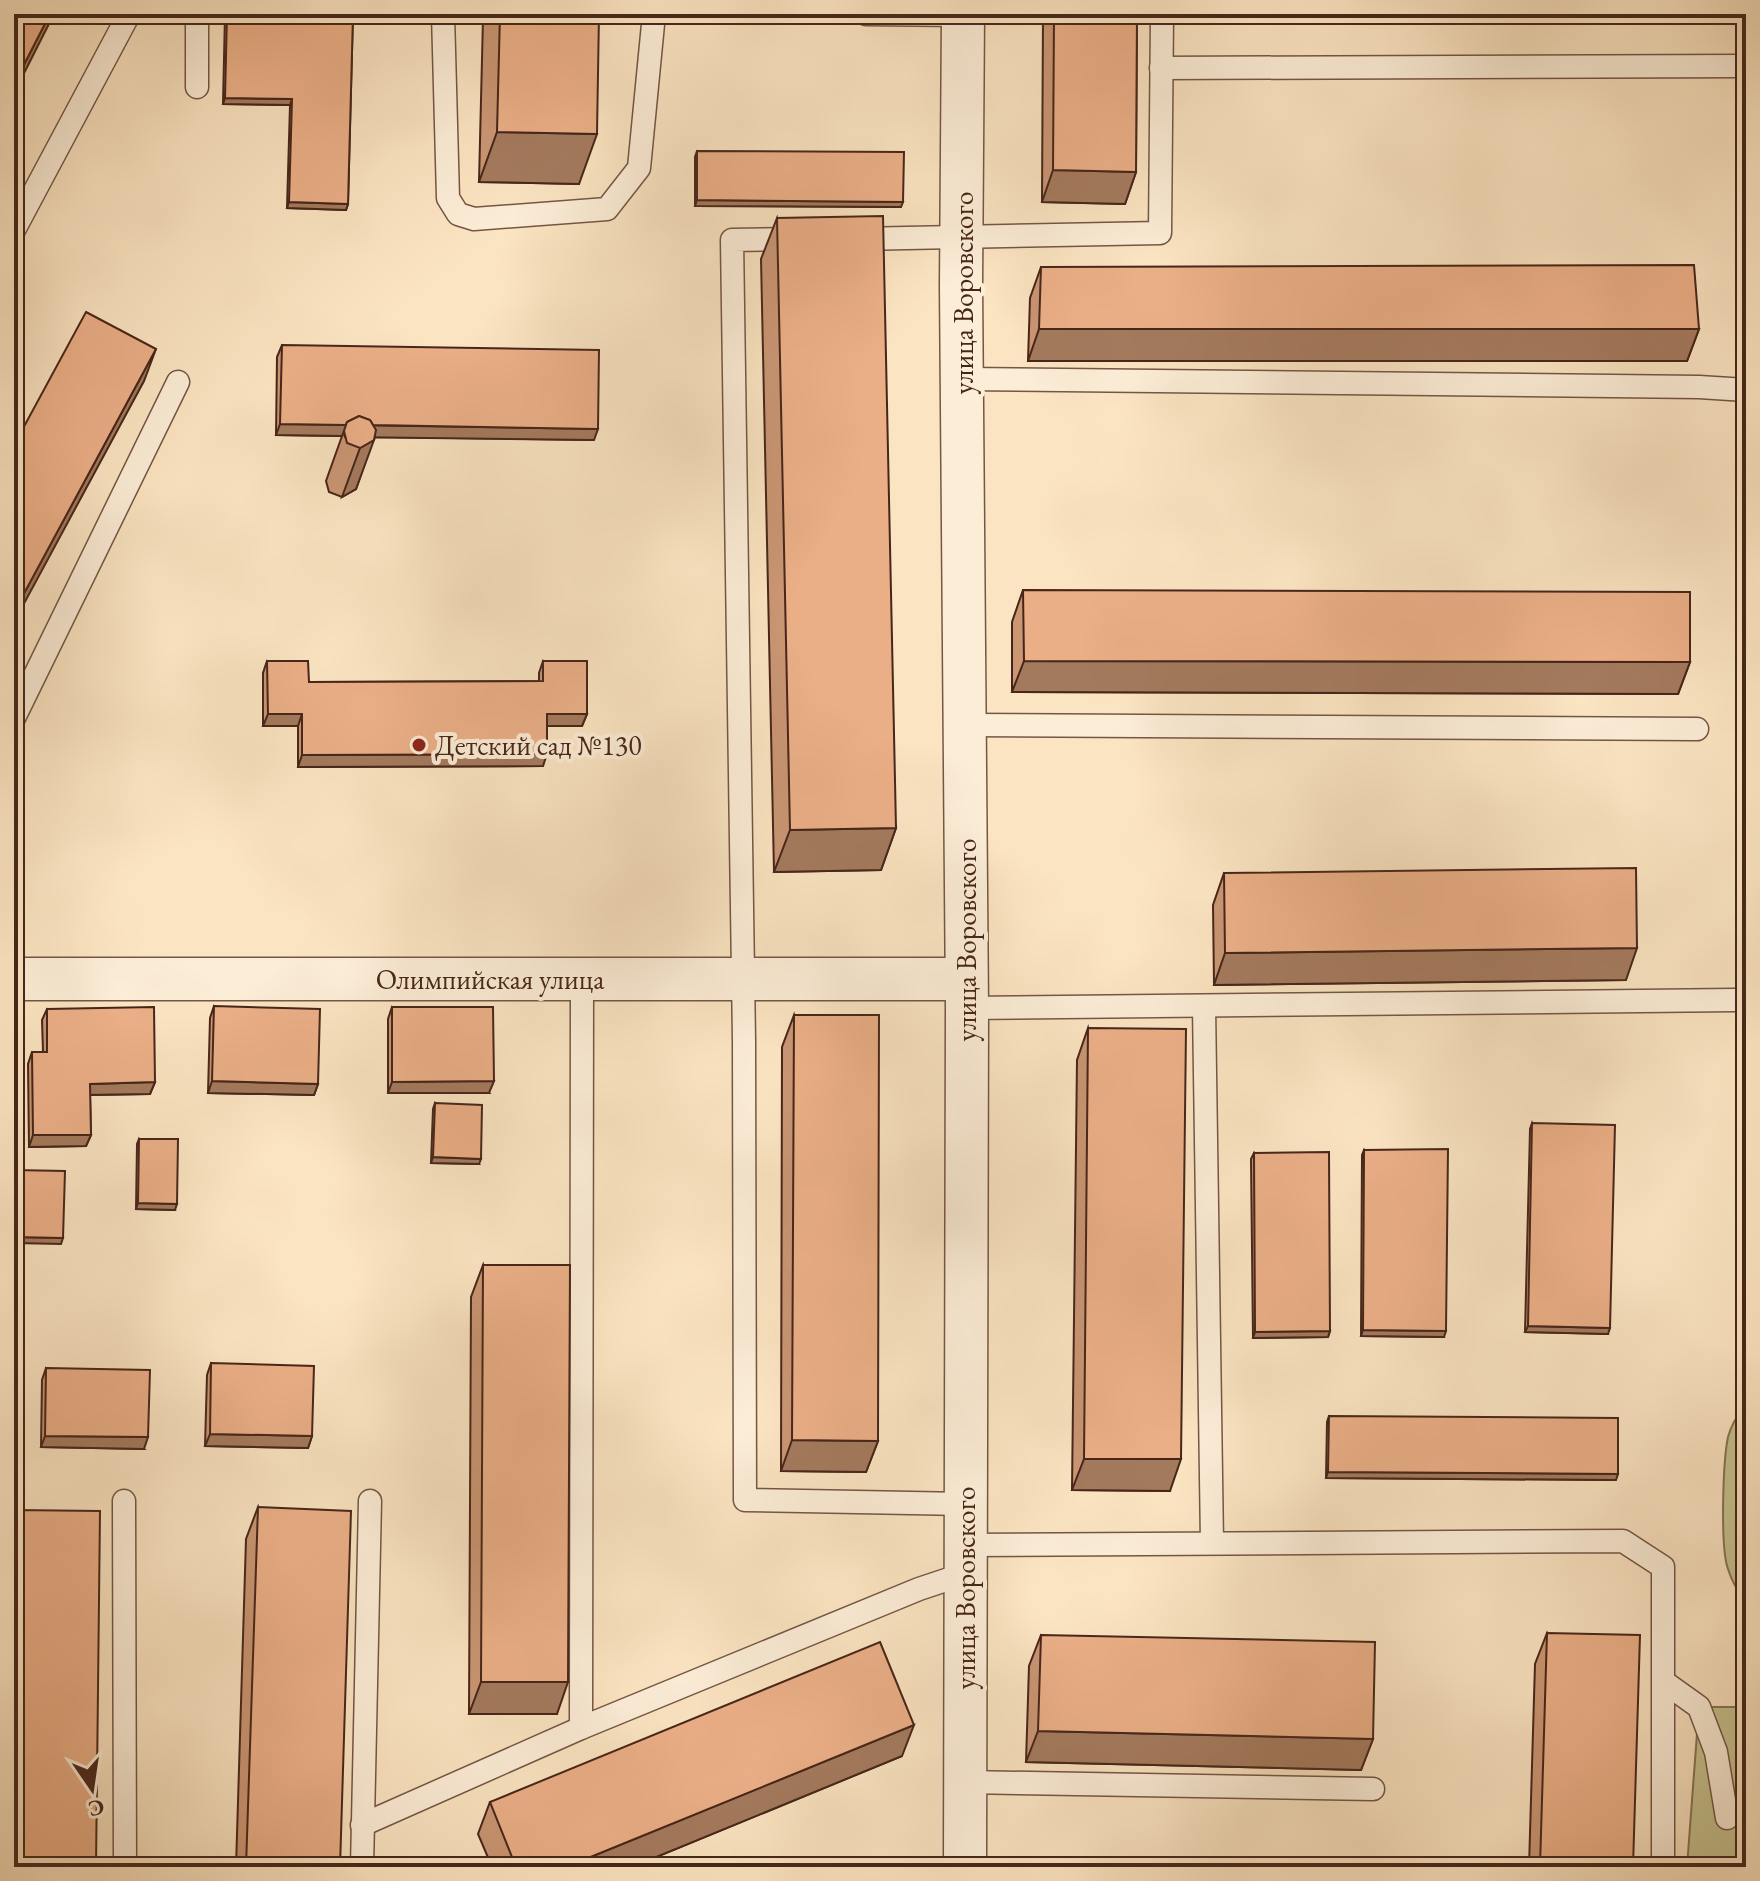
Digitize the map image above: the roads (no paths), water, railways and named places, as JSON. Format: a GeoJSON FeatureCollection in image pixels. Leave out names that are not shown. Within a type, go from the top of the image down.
{"type":"FeatureCollection","features":[{"type":"Feature","properties":{"kind":"street","name":"улица Воровского"},"geometry":{"type":"LineString","coordinates":[[963,15],[965,1867]]}},
{"type":"Feature","properties":{"kind":"street","name":"Олимпийская улица"},"geometry":{"type":"LineString","coordinates":[[14,979],[742,979],[966,993]]}},
{"type":"Feature","properties":{"kind":"lane"},"geometry":{"type":"LineString","coordinates":[[14,230],[129,14]]}},
{"type":"Feature","properties":{"kind":"lane"},"geometry":{"type":"LineString","coordinates":[[197,14],[197,87]]}},
{"type":"Feature","properties":{"kind":"lane"},"geometry":{"type":"LineString","coordinates":[[443,14],[448,198],[458,214],[474,219],[607,209],[619,197],[639,168],[654,14]]}},
{"type":"Feature","properties":{"kind":"lane"},"geometry":{"type":"LineString","coordinates":[[866,14],[963,15]]}},
{"type":"Feature","properties":{"kind":"lane"},"geometry":{"type":"LineString","coordinates":[[965,1504],[745,1500],[732,240],[1160,233],[1162,14]]}},
{"type":"Feature","properties":{"kind":"lane"},"geometry":{"type":"LineString","coordinates":[[1161,68],[1746,66]]}},
{"type":"Feature","properties":{"kind":"lane"},"geometry":{"type":"LineString","coordinates":[[962,379],[1746,390]]}},
{"type":"Feature","properties":{"kind":"lane"},"geometry":{"type":"LineString","coordinates":[[14,718],[178,382]]}},
{"type":"Feature","properties":{"kind":"lane"},"geometry":{"type":"LineString","coordinates":[[965,725],[1697,729]]}},
{"type":"Feature","properties":{"kind":"lane"},"geometry":{"type":"LineString","coordinates":[[581,1728],[582,979]]}},
{"type":"Feature","properties":{"kind":"lane"},"geometry":{"type":"LineString","coordinates":[[966,993],[1204,1006],[1735,1000]]}},
{"type":"Feature","properties":{"kind":"lane"},"geometry":{"type":"LineString","coordinates":[[1204,1006],[1212,1543]]}},
{"type":"Feature","properties":{"kind":"lane"},"geometry":{"type":"LineString","coordinates":[[124,1501],[125,1867]]}},
{"type":"Feature","properties":{"kind":"lane"},"geometry":{"type":"LineString","coordinates":[[362,1867],[370,1501]]}},
{"type":"Feature","properties":{"kind":"lane"},"geometry":{"type":"LineString","coordinates":[[362,1825],[581,1728],[919,1589],[964,1560],[1212,1543],[1623,1541],[1663,1567],[1663,1867]]}},
{"type":"Feature","properties":{"kind":"lane"},"geometry":{"type":"LineString","coordinates":[[1664,1682],[1699,1707],[1716,1752],[1727,1818]]}},
{"type":"Feature","properties":{"kind":"lane"},"geometry":{"type":"LineString","coordinates":[[965,1782],[1373,1789]]}},
{"type":"Feature","properties":{"kind":"place","name":"Детский сад №130"},"geometry":{"type":"Point","coordinates":[419,745]}}]}
